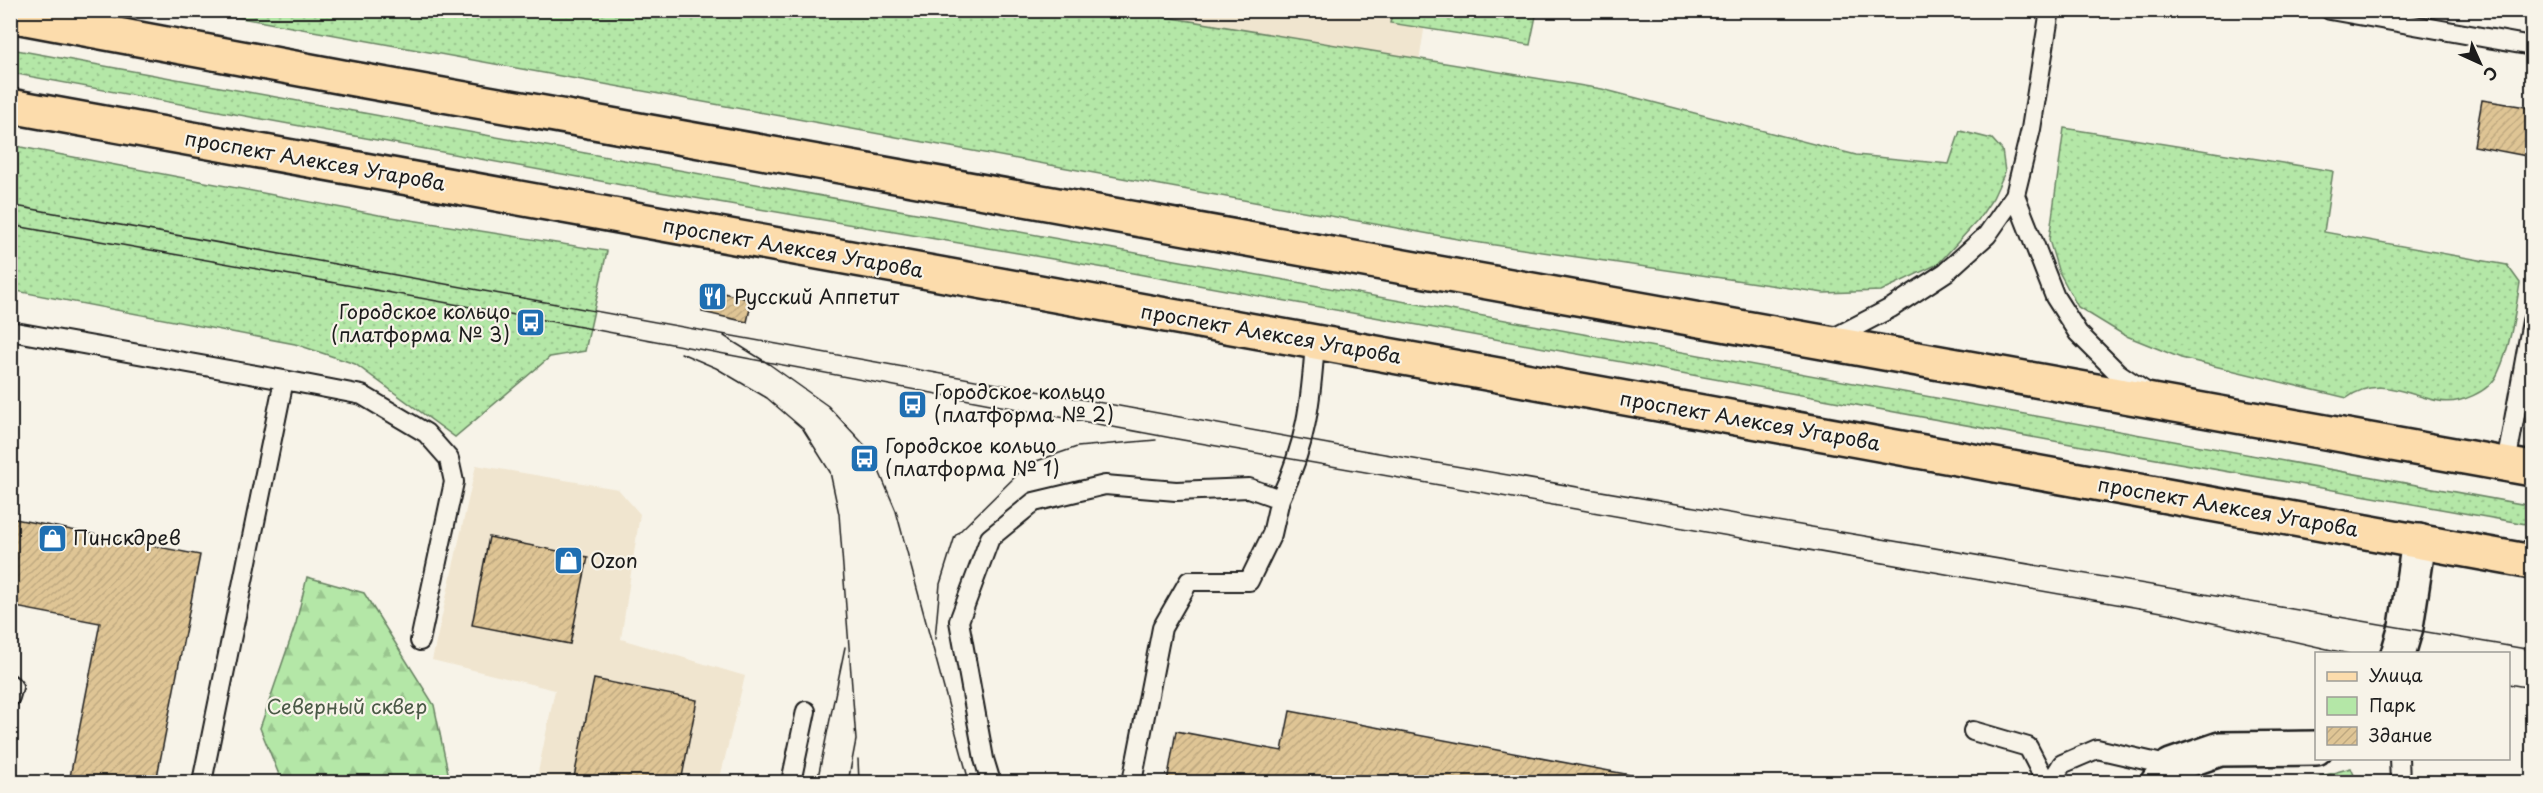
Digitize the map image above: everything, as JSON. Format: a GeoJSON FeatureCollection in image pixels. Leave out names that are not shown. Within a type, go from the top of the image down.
{"type":"FeatureCollection","features":[{"type":"Feature","properties":{"kind":"main road"},"geometry":{"type":"LineString","coordinates":[[10,15],[627,130],[1819,346],[2519,467]]}},
{"type":"Feature","properties":{"kind":"main road","name":"проспект Алексея Угарова"},"geometry":{"type":"LineString","coordinates":[[10,106],[2532,562]]}},
{"type":"Feature","properties":{"kind":"street"},"geometry":{"type":"LineString","coordinates":[[2399,652],[2406,627],[2419,541]]}},
{"type":"Feature","properties":{"kind":"street"},"geometry":{"type":"LineString","coordinates":[[2165,774],[2220,748],[2315,748]]}},
{"type":"Feature","properties":{"kind":"lane"},"geometry":{"type":"LineString","coordinates":[[1819,346],[1891,308],[1946,272],[1987,235],[2015,195],[2031,129],[2050,10]]}},
{"type":"Feature","properties":{"kind":"lane"},"geometry":{"type":"LineString","coordinates":[[2330,10],[2532,46]]}},
{"type":"Feature","properties":{"kind":"lane"},"geometry":{"type":"LineString","coordinates":[[2015,195],[2055,297],[2078,333],[2118,373],[2163,404]]}},
{"type":"Feature","properties":{"kind":"lane"},"geometry":{"type":"LineString","coordinates":[[2519,467],[2532,321]]}},
{"type":"Feature","properties":{"kind":"lane"},"geometry":{"type":"LineString","coordinates":[[10,331],[362,395],[426,433],[449,459],[454,482],[420,641]]}},
{"type":"Feature","properties":{"kind":"lane"},"geometry":{"type":"LineString","coordinates":[[1132,783],[1162,628],[1189,581],[1256,584],[1272,534],[1280,499],[1295,467],[1311,404],[1315,342]]}},
{"type":"Feature","properties":{"kind":"lane"},"geometry":{"type":"LineString","coordinates":[[202,783],[284,380]]}},
{"type":"Feature","properties":{"kind":"lane"},"geometry":{"type":"LineString","coordinates":[[991,783],[959,621],[990,538],[1034,502],[1105,484],[1176,491],[1249,488],[1280,499]]}},
{"type":"Feature","properties":{"kind":"lane"},"geometry":{"type":"LineString","coordinates":[[10,684],[13,687],[10,697]]}},
{"type":"Feature","properties":{"kind":"lane"},"geometry":{"type":"LineString","coordinates":[[791,783],[806,711]]}},
{"type":"Feature","properties":{"kind":"lane"},"geometry":{"type":"LineString","coordinates":[[1972,730],[2028,747],[2046,783]]}},
{"type":"Feature","properties":{"kind":"lane"},"geometry":{"type":"LineString","coordinates":[[2051,783],[2062,764],[2097,749],[2165,774]]}},
{"type":"Feature","properties":{"kind":"lane"},"geometry":{"type":"LineString","coordinates":[[2399,760],[2400,783]]}},
{"type":"Feature","properties":{"kind":"shaded area"},"geometry":{"type":"Polygon","coordinates":[[[977,11],[1427,11],[1415,87],[977,11]]]}},
{"type":"Feature","properties":{"kind":"shaded area"},"geometry":{"type":"Polygon","coordinates":[[[476,465],[618,489],[640,514],[621,639],[745,676],[719,782],[536,782],[555,690],[432,660],[476,465]]]}},
{"type":"Feature","properties":{"kind":"green space"},"geometry":{"type":"Polygon","coordinates":[[[1393,10],[1537,11],[1530,45],[1390,23],[1393,10]]]}},
{"type":"Feature","properties":{"kind":"green space"},"geometry":{"type":"Polygon","coordinates":[[[203,11],[1130,11],[1602,89],[1856,155],[1949,164],[1960,131],[1992,139],[2002,150],[2005,172],[1993,198],[1978,220],[1938,264],[1881,291],[1824,293],[1474,242],[203,11]]]}},
{"type":"Feature","properties":{"kind":"green space"},"geometry":{"type":"Polygon","coordinates":[[[11,49],[2532,506],[2532,525],[2065,443],[1105,268],[660,192],[11,73],[11,49]]]}},
{"type":"Feature","properties":{"kind":"green space"},"geometry":{"type":"Polygon","coordinates":[[[2064,128],[2333,171],[2324,232],[2507,265],[2520,283],[2509,340],[2494,380],[2473,396],[2456,401],[2439,401],[2381,387],[2358,391],[2347,398],[2181,358],[2124,335],[2078,307],[2058,270],[2049,240],[2064,128]]]}},
{"type":"Feature","properties":{"kind":"green space"},"geometry":{"type":"Polygon","coordinates":[[[10,145],[379,215],[607,251],[585,351],[550,357],[455,437],[355,364],[295,344],[11,290],[10,145]]]}},
{"type":"Feature","properties":{"kind":"green space","name":"Северный сквер"},"geometry":{"type":"Polygon","coordinates":[[[307,577],[364,593],[434,705],[450,782],[282,782],[260,728],[296,623],[307,577]]]}},
{"type":"Feature","properties":{"kind":"green space"},"geometry":{"type":"Polygon","coordinates":[[[2351,768],[2357,782],[2301,782],[2351,768]]]}},
{"type":"Feature","properties":{"kind":"building"},"geometry":{"type":"Polygon","coordinates":[[[2482,100],[2532,108],[2532,157],[2474,146],[2482,100]]]}},
{"type":"Feature","properties":{"kind":"building"},"geometry":{"type":"Polygon","coordinates":[[[707,289],[752,300],[747,322],[702,312],[707,289]]]}},
{"type":"Feature","properties":{"kind":"building"},"geometry":{"type":"Polygon","coordinates":[[[10,518],[200,555],[156,782],[69,782],[100,623],[10,606],[10,518]]]}},
{"type":"Feature","properties":{"kind":"building"},"geometry":{"type":"Polygon","coordinates":[[[489,537],[588,557],[570,644],[472,625],[489,537]]]}},
{"type":"Feature","properties":{"kind":"building"},"geometry":{"type":"Polygon","coordinates":[[[594,679],[697,700],[681,782],[573,782],[594,679]]]}},
{"type":"Feature","properties":{"kind":"building"},"geometry":{"type":"Polygon","coordinates":[[[1290,711],[1668,782],[1167,782],[1176,731],[1282,751],[1290,711]]]}},
{"type":"Feature","properties":{"kind":"tram line"},"geometry":{"type":"LineString","coordinates":[[10,205],[1367,451],[2532,650]]}},
{"type":"Feature","properties":{"kind":"tram line"},"geometry":{"type":"LineString","coordinates":[[10,225],[560,323],[1177,439],[2173,614],[2340,652]]}},
{"type":"Feature","properties":{"kind":"tram line"},"geometry":{"type":"LineString","coordinates":[[724,336],[769,364],[828,406],[871,452],[896,511],[967,774],[966,782]]}},
{"type":"Feature","properties":{"kind":"tram line"},"geometry":{"type":"LineString","coordinates":[[681,353],[716,368],[767,398],[803,429],[830,472],[839,514],[856,740],[848,782]]}},
{"type":"Feature","properties":{"kind":"tram line"},"geometry":{"type":"LineString","coordinates":[[935,639],[940,584],[955,536],[1028,464],[1077,447],[1156,440]]}},
{"type":"Feature","properties":{"kind":"tram line"},"geometry":{"type":"LineString","coordinates":[[817,782],[845,647]]}},
{"type":"Feature","properties":{"kind":"tram line"},"geometry":{"type":"LineString","coordinates":[[2510,684],[2532,688]]}},
{"type":"Feature","properties":{"kind":"tram line"},"geometry":{"type":"LineString","coordinates":[[858,759],[859,782]]}},
{"type":"Feature","properties":{"kind":"place","name":"Русский Аппетит"},"geometry":{"type":"Point","coordinates":[713,297]}},
{"type":"Feature","properties":{"kind":"place","name":"Городское кольцо (платформа № 3)"},"geometry":{"type":"Point","coordinates":[531,323]}},
{"type":"Feature","properties":{"kind":"place","name":"Городское кольцо (платформа № 2)"},"geometry":{"type":"Point","coordinates":[913,404]}},
{"type":"Feature","properties":{"kind":"place","name":"Городское кольцо (платформа № 1)"},"geometry":{"type":"Point","coordinates":[864,458]}},
{"type":"Feature","properties":{"kind":"place","name":"Пинскдрев"},"geometry":{"type":"Point","coordinates":[52,538]}},
{"type":"Feature","properties":{"kind":"place","name":"Ozon"},"geometry":{"type":"Point","coordinates":[569,561]}}]}
